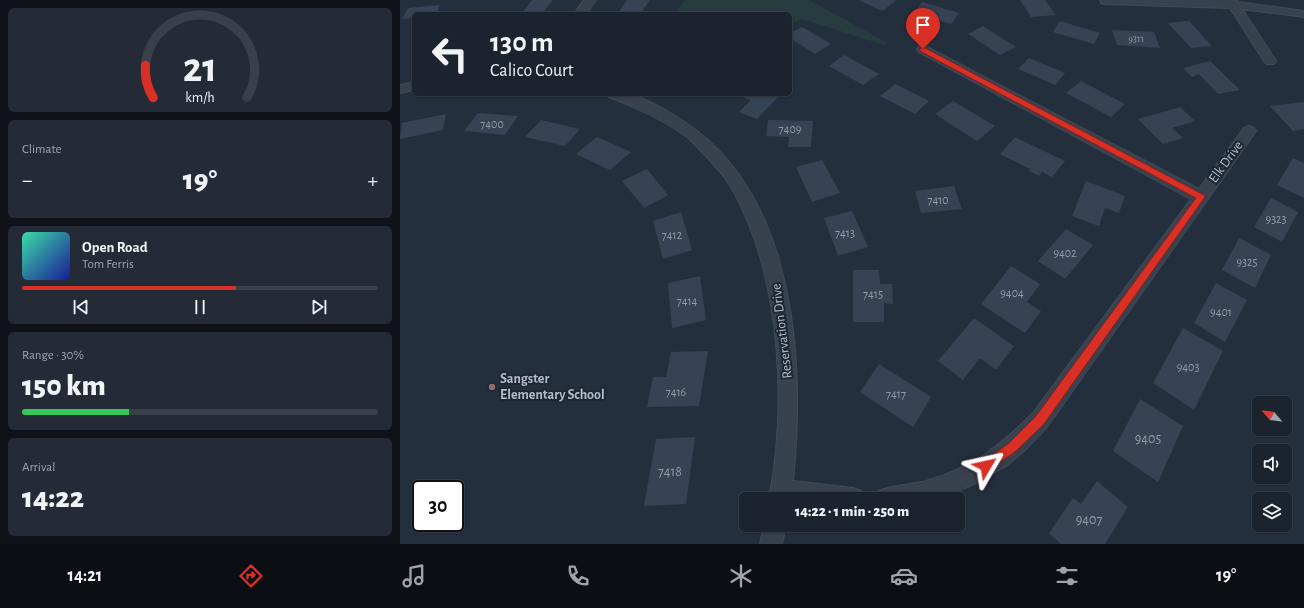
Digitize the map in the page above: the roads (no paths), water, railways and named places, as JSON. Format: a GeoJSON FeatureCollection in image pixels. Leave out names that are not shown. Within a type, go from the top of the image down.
{"type":"FeatureCollection","features":[{"type":"Feature","properties":{"kind":"street"},"geometry":{"type":"LineString","coordinates":[[581,12],[590,0]]}},
{"type":"Feature","properties":{"kind":"street"},"geometry":{"type":"LineString","coordinates":[[1105,1],[1233,3],[1304,14]]}},
{"type":"Feature","properties":{"kind":"street"},"geometry":{"type":"LineString","coordinates":[[1233,3],[1270,61]]}},
{"type":"Feature","properties":{"kind":"street"},"geometry":{"type":"LineString","coordinates":[[923,49],[1201,197]]}},
{"type":"Feature","properties":{"kind":"street"},"geometry":{"type":"LineString","coordinates":[[400,88],[412,86]]}},
{"type":"Feature","properties":{"kind":"street","name":"Reservation Drive"},"geometry":{"type":"LineString","coordinates":[[619,96],[668,118],[688,131],[709,148],[727,169],[745,194],[758,221],[773,266],[780,295],[784,328],[788,386],[787,425],[781,492]]}},
{"type":"Feature","properties":{"kind":"street","name":"Elk Drive"},"geometry":{"type":"LineString","coordinates":[[924,492],[966,477],[986,466],[1012,448],[1040,420],[1249,131]]}},
{"type":"Feature","properties":{"kind":"street"},"geometry":{"type":"LineString","coordinates":[[771,544],[774,532]]}},
{"type":"Feature","properties":{"kind":"place","name":"Sangster Elementary School"},"geometry":{"type":"Point","coordinates":[492,387]}}]}
